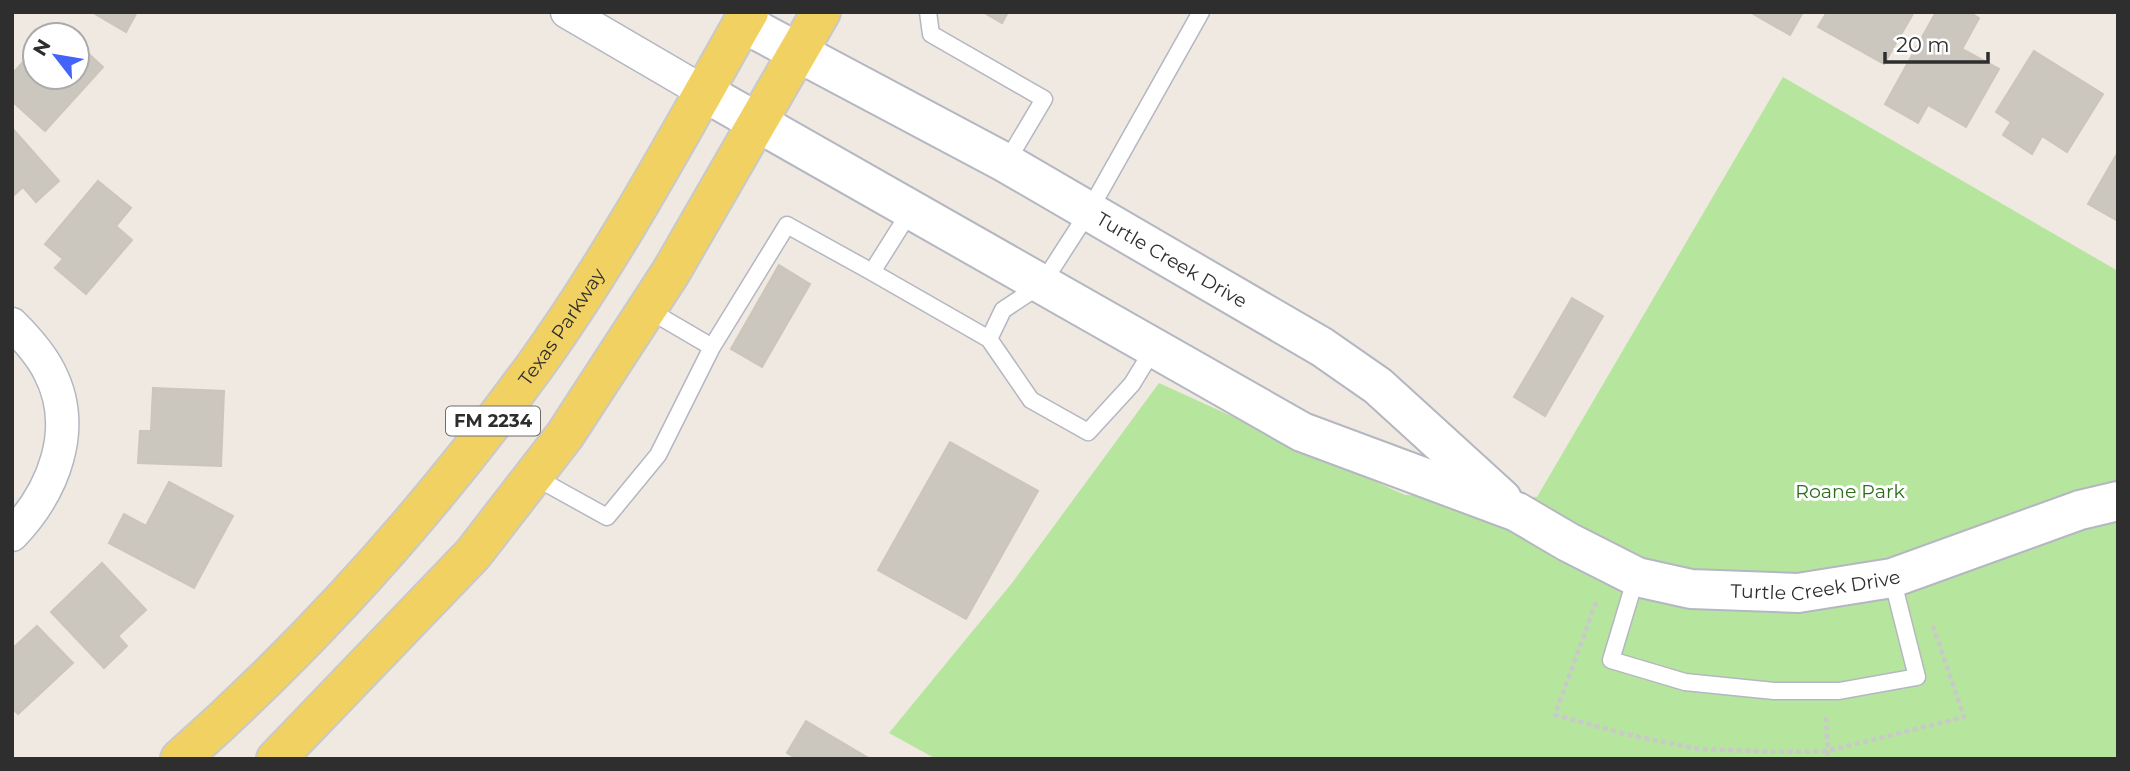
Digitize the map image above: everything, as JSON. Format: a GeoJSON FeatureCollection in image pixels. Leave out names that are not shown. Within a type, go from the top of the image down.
{"type":"FeatureCollection","features":[{"type":"Feature","properties":{"kind":"main road","name":"FM 2234"},"geometry":{"type":"LineString","coordinates":[[276,759],[473,554],[565,435],[647,309],[821,12]]}},
{"type":"Feature","properties":{"kind":"main road","name":"Texas Parkway"},"geometry":{"type":"LineString","coordinates":[[180,759],[232,713],[334,611],[452,475],[543,354],[607,256],[704,92],[739,16]]}},
{"type":"Feature","properties":{"kind":"street"},"geometry":{"type":"LineString","coordinates":[[567,12],[704,92]]}},
{"type":"Feature","properties":{"kind":"street","name":"Turtle Creek Drive"},"geometry":{"type":"LineString","coordinates":[[739,16],[798,52],[1006,163],[1322,347],[1378,386],[1517,512]]}},
{"type":"Feature","properties":{"kind":"street","name":"Turtle Creek Drive"},"geometry":{"type":"LineString","coordinates":[[704,92],[1302,432],[1517,512],[1637,577],[1691,589],[1798,593],[1892,578],[2080,510],[2118,501]]}},
{"type":"Feature","properties":{"kind":"street"},"geometry":{"type":"LineString","coordinates":[[12,324],[31,344],[48,369],[58,390],[62,411],[61,443],[51,481],[26,521],[12,535]]}},
{"type":"Feature","properties":{"kind":"lane"},"geometry":{"type":"LineString","coordinates":[[928,12],[931,34],[1044,99],[1006,163]]}},
{"type":"Feature","properties":{"kind":"lane"},"geometry":{"type":"LineString","coordinates":[[989,339],[1003,310],[1042,284],[1089,211],[1201,12]]}},
{"type":"Feature","properties":{"kind":"lane"},"geometry":{"type":"LineString","coordinates":[[872,272],[911,209]]}},
{"type":"Feature","properties":{"kind":"lane"},"geometry":{"type":"LineString","coordinates":[[533,476],[607,517],[658,455],[712,347],[787,225],[989,339],[1031,400],[1088,432],[1132,384],[1154,348]]}},
{"type":"Feature","properties":{"kind":"lane"},"geometry":{"type":"LineString","coordinates":[[647,309],[712,347]]}},
{"type":"Feature","properties":{"kind":"lane"},"geometry":{"type":"LineString","coordinates":[[1637,577],[1611,660],[1685,682],[1774,691],[1825,691],[1917,677],[1892,578]]}},
{"type":"Feature","properties":{"kind":"path"},"geometry":{"type":"LineString","coordinates":[[1596,602],[1555,715],[1625,734],[1698,749],[1827,751],[1964,718],[1930,617]]}},
{"type":"Feature","properties":{"kind":"path"},"geometry":{"type":"LineString","coordinates":[[1825,691],[1828,759]]}},
{"type":"Feature","properties":{"kind":"green space","name":"Roane Park"},"geometry":{"type":"Polygon","coordinates":[[[1783,77],[2118,271],[2118,759],[936,759],[889,733],[1012,583],[1159,383],[1405,495],[1537,497],[1783,77]]]}},
{"type":"Feature","properties":{"kind":"building"},"geometry":{"type":"Polygon","coordinates":[[[92,12],[137,12],[126,32],[92,12]]]}},
{"type":"Feature","properties":{"kind":"building"},"geometry":{"type":"Polygon","coordinates":[[[983,12],[1008,12],[1002,23],[983,12]]]}},
{"type":"Feature","properties":{"kind":"building"},"geometry":{"type":"Polygon","coordinates":[[[1750,12],[1803,12],[1790,35],[1750,12]]]}},
{"type":"Feature","properties":{"kind":"building"},"geometry":{"type":"Polygon","coordinates":[[[1827,12],[1914,12],[1884,64],[1818,27],[1827,12]]]}},
{"type":"Feature","properties":{"kind":"building"},"geometry":{"type":"Polygon","coordinates":[[[1936,12],[1969,12],[1979,18],[1962,49],[1999,69],[1966,127],[1928,105],[1918,123],[1885,104],[1936,12]]]}},
{"type":"Feature","properties":{"kind":"building"},"geometry":{"type":"Polygon","coordinates":[[[2034,51],[2103,94],[2067,152],[2042,136],[2032,154],[2003,135],[2011,122],[1996,112],[2034,51]]]}},
{"type":"Feature","properties":{"kind":"building"},"geometry":{"type":"Polygon","coordinates":[[[91,56],[103,67],[91,80],[91,56]]]}},
{"type":"Feature","properties":{"kind":"building"},"geometry":{"type":"Polygon","coordinates":[[[21,64],[21,91],[81,91],[45,131],[12,101],[12,74],[21,64]]]}},
{"type":"Feature","properties":{"kind":"building"},"geometry":{"type":"Polygon","coordinates":[[[12,128],[59,181],[36,202],[23,187],[12,197],[12,128]]]}},
{"type":"Feature","properties":{"kind":"building"},"geometry":{"type":"Polygon","coordinates":[[[2118,152],[2118,221],[2088,204],[2118,152]]]}},
{"type":"Feature","properties":{"kind":"building"},"geometry":{"type":"Polygon","coordinates":[[[98,181],[131,208],[116,226],[132,240],[86,294],[55,268],[63,259],[45,244],[98,181]]]}},
{"type":"Feature","properties":{"kind":"building"},"geometry":{"type":"Polygon","coordinates":[[[779,265],[810,284],[762,367],[731,349],[779,265]]]}},
{"type":"Feature","properties":{"kind":"building"},"geometry":{"type":"Polygon","coordinates":[[[1572,298],[1603,316],[1545,416],[1514,397],[1572,298]]]}},
{"type":"Feature","properties":{"kind":"building"},"geometry":{"type":"Polygon","coordinates":[[[153,388],[224,391],[221,466],[138,463],[140,431],[151,431],[153,388]]]}},
{"type":"Feature","properties":{"kind":"building"},"geometry":{"type":"Polygon","coordinates":[[[950,442],[1038,491],[966,619],[878,570],[950,442]]]}},
{"type":"Feature","properties":{"kind":"building"},"geometry":{"type":"Polygon","coordinates":[[[169,482],[233,516],[194,588],[109,543],[124,514],[146,526],[169,482]]]}},
{"type":"Feature","properties":{"kind":"building"},"geometry":{"type":"Polygon","coordinates":[[[102,563],[146,610],[118,636],[127,646],[104,668],[51,612],[102,563]]]}},
{"type":"Feature","properties":{"kind":"building"},"geometry":{"type":"Polygon","coordinates":[[[37,626],[73,663],[18,714],[12,708],[12,649],[37,626]]]}},
{"type":"Feature","properties":{"kind":"building"},"geometry":{"type":"Polygon","coordinates":[[[806,721],[870,759],[797,759],[787,753],[806,721]]]}}]}
